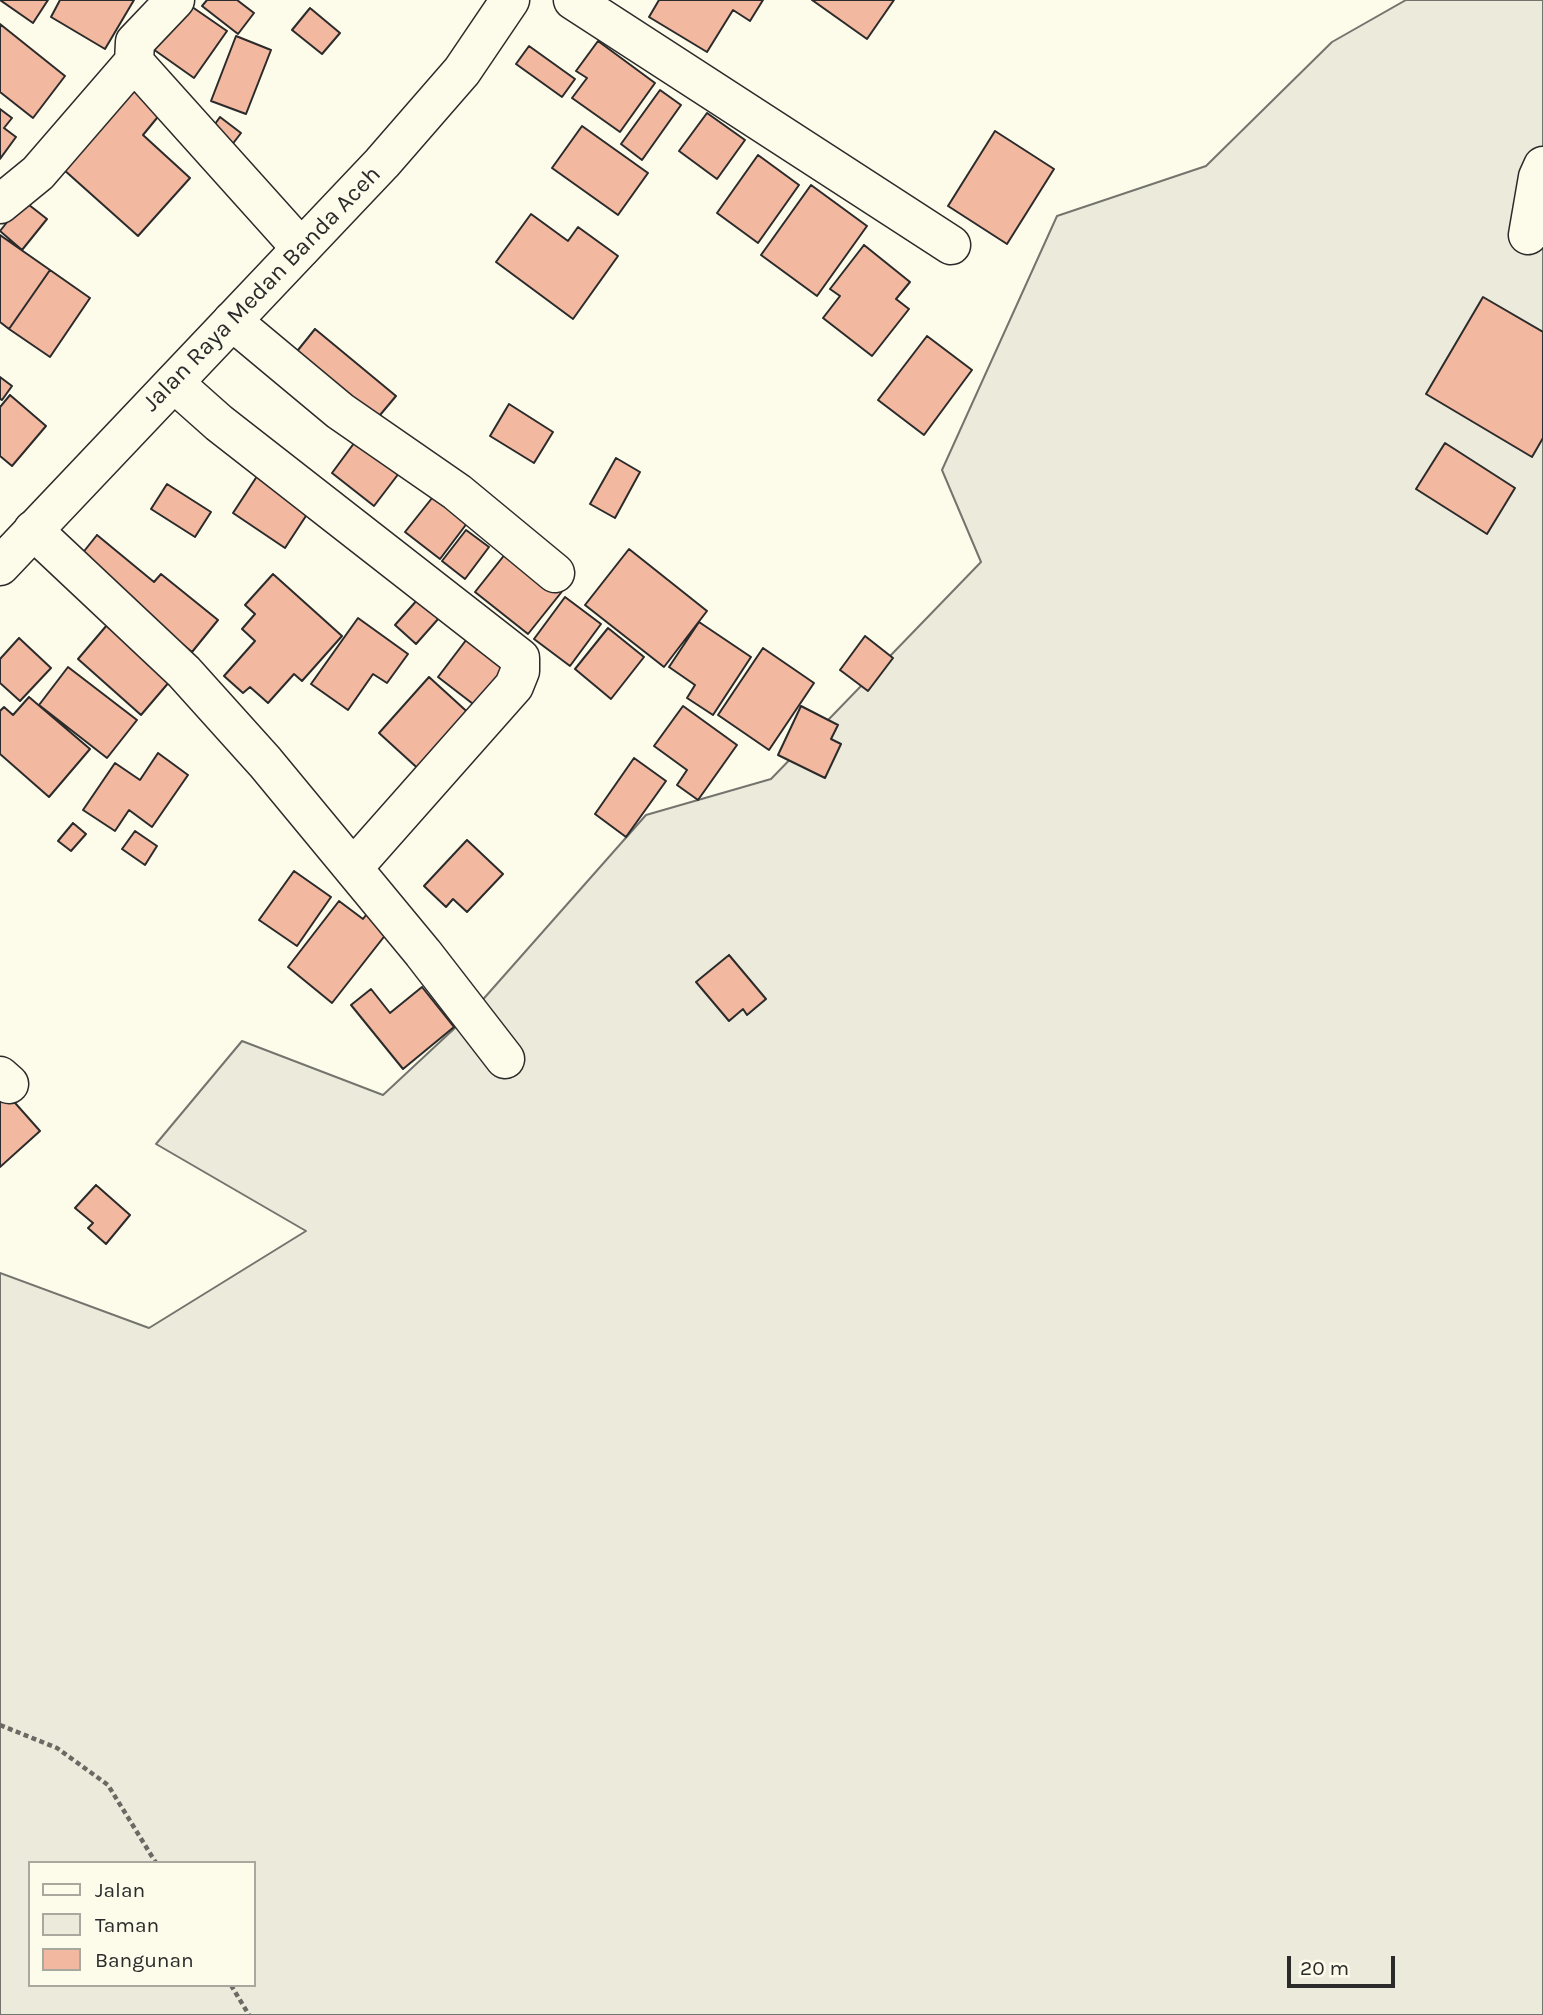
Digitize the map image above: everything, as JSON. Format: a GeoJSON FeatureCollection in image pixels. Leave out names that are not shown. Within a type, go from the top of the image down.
{"type":"FeatureCollection","features":[{"type":"Feature","properties":{"kind":"main road"},"geometry":{"type":"LineString","coordinates":[[0,204],[38,173],[134,62],[135,42],[174,0]]}},
{"type":"Feature","properties":{"kind":"main road","name":"Jalan Raya Medan Banda Aceh"},"geometry":{"type":"LineString","coordinates":[[0,566],[382,163],[462,71],[510,0]]}},
{"type":"Feature","properties":{"kind":"main road"},"geometry":{"type":"LineString","coordinates":[[573,0],[951,245]]}},
{"type":"Feature","properties":{"kind":"main road"},"geometry":{"type":"LineString","coordinates":[[134,62],[301,248]]}},
{"type":"Feature","properties":{"kind":"main road"},"geometry":{"type":"LineString","coordinates":[[1528,235],[1538,177],[1543,166]]}},
{"type":"Feature","properties":{"kind":"main road"},"geometry":{"type":"LineString","coordinates":[[232,321],[340,411],[457,492],[555,573]]}},
{"type":"Feature","properties":{"kind":"main road"},"geometry":{"type":"LineString","coordinates":[[174,383],[219,423],[520,658],[520,671],[514,686],[353,868]]}},
{"type":"Feature","properties":{"kind":"main road"},"geometry":{"type":"LineString","coordinates":[[33,530],[184,672],[265,762],[505,1059]]}},
{"type":"Feature","properties":{"kind":"path"},"geometry":{"type":"LineString","coordinates":[[0,1725],[57,1748],[108,1785],[155,1861]]}},
{"type":"Feature","properties":{"kind":"path"},"geometry":{"type":"LineString","coordinates":[[231,1987],[249,2015]]}},
{"type":"Feature","properties":{"kind":"green space"},"geometry":{"type":"Polygon","coordinates":[[[1406,0],[1543,0],[1543,2015],[0,2015],[0,1273],[149,1328],[306,1231],[156,1144],[242,1041],[383,1095],[471,1013],[646,815],[771,779],[981,562],[942,470],[1057,216],[1206,166],[1332,42],[1406,0]]]}},
{"type":"Feature","properties":{"kind":"building"},"geometry":{"type":"Polygon","coordinates":[[[0,0],[48,0],[33,23],[0,0]]]}},
{"type":"Feature","properties":{"kind":"building"},"geometry":{"type":"Polygon","coordinates":[[[60,0],[134,0],[105,49],[51,17],[60,0]]]}},
{"type":"Feature","properties":{"kind":"building"},"geometry":{"type":"Polygon","coordinates":[[[207,0],[237,0],[254,13],[238,34],[202,6],[207,0]]]}},
{"type":"Feature","properties":{"kind":"building"},"geometry":{"type":"Polygon","coordinates":[[[659,0],[763,0],[750,21],[733,10],[707,52],[649,17],[659,0]]]}},
{"type":"Feature","properties":{"kind":"building"},"geometry":{"type":"Polygon","coordinates":[[[812,0],[894,0],[867,39],[812,0]]]}},
{"type":"Feature","properties":{"kind":"building"},"geometry":{"type":"Polygon","coordinates":[[[185,2],[227,31],[194,78],[153,49],[185,2]]]}},
{"type":"Feature","properties":{"kind":"building"},"geometry":{"type":"Polygon","coordinates":[[[310,8],[340,33],[322,54],[292,30],[310,8]]]}},
{"type":"Feature","properties":{"kind":"building"},"geometry":{"type":"Polygon","coordinates":[[[0,24],[65,76],[33,118],[0,92],[0,24]]]}},
{"type":"Feature","properties":{"kind":"building"},"geometry":{"type":"Polygon","coordinates":[[[236,36],[271,50],[246,114],[211,101],[236,36]]]}},
{"type":"Feature","properties":{"kind":"building"},"geometry":{"type":"Polygon","coordinates":[[[598,41],[655,83],[620,132],[572,98],[587,78],[576,71],[598,41]]]}},
{"type":"Feature","properties":{"kind":"building"},"geometry":{"type":"Polygon","coordinates":[[[529,46],[575,79],[562,97],[516,64],[529,46]]]}},
{"type":"Feature","properties":{"kind":"building"},"geometry":{"type":"Polygon","coordinates":[[[134,89],[161,113],[143,135],[190,178],[138,236],[63,169],[134,89]]]}},
{"type":"Feature","properties":{"kind":"building"},"geometry":{"type":"Polygon","coordinates":[[[660,90],[681,105],[642,160],[621,144],[660,90]]]}},
{"type":"Feature","properties":{"kind":"building"},"geometry":{"type":"Polygon","coordinates":[[[0,109],[12,118],[4,128],[16,137],[0,159],[0,109]]]}},
{"type":"Feature","properties":{"kind":"building"},"geometry":{"type":"Polygon","coordinates":[[[707,113],[745,140],[717,179],[679,151],[707,113]]]}},
{"type":"Feature","properties":{"kind":"building"},"geometry":{"type":"Polygon","coordinates":[[[220,117],[241,133],[225,154],[205,138],[220,117]]]}},
{"type":"Feature","properties":{"kind":"building"},"geometry":{"type":"Polygon","coordinates":[[[582,126],[648,173],[618,215],[552,168],[582,126]]]}},
{"type":"Feature","properties":{"kind":"building"},"geometry":{"type":"Polygon","coordinates":[[[995,131],[1054,169],[1007,244],[948,206],[995,131]]]}},
{"type":"Feature","properties":{"kind":"building"},"geometry":{"type":"Polygon","coordinates":[[[758,155],[799,185],[758,243],[717,213],[758,155]]]}},
{"type":"Feature","properties":{"kind":"building"},"geometry":{"type":"Polygon","coordinates":[[[811,185],[867,226],[817,296],[761,255],[811,185]]]}},
{"type":"Feature","properties":{"kind":"building"},"geometry":{"type":"Polygon","coordinates":[[[24,201],[47,219],[22,250],[0,231],[24,201]]]}},
{"type":"Feature","properties":{"kind":"building"},"geometry":{"type":"Polygon","coordinates":[[[531,214],[568,241],[578,227],[618,256],[573,319],[496,262],[531,214]]]}},
{"type":"Feature","properties":{"kind":"building"},"geometry":{"type":"Polygon","coordinates":[[[0,235],[50,270],[9,329],[0,322],[0,235]]]}},
{"type":"Feature","properties":{"kind":"building"},"geometry":{"type":"Polygon","coordinates":[[[864,245],[910,282],[896,299],[909,309],[872,356],[823,318],[840,296],[830,289],[864,245]]]}},
{"type":"Feature","properties":{"kind":"building"},"geometry":{"type":"Polygon","coordinates":[[[50,270],[90,298],[50,357],[9,329],[50,270]]]}},
{"type":"Feature","properties":{"kind":"building"},"geometry":{"type":"Polygon","coordinates":[[[1483,297],[1543,332],[1543,438],[1532,457],[1426,394],[1483,297]]]}},
{"type":"Feature","properties":{"kind":"building"},"geometry":{"type":"Polygon","coordinates":[[[315,329],[396,396],[375,421],[294,355],[315,329]]]}},
{"type":"Feature","properties":{"kind":"building"},"geometry":{"type":"Polygon","coordinates":[[[927,336],[972,370],[924,435],[878,400],[927,336]]]}},
{"type":"Feature","properties":{"kind":"building"},"geometry":{"type":"Polygon","coordinates":[[[0,377],[12,386],[2,400],[0,399],[0,377]]]}},
{"type":"Feature","properties":{"kind":"building"},"geometry":{"type":"Polygon","coordinates":[[[10,395],[46,426],[12,466],[0,456],[0,407],[10,395]]]}},
{"type":"Feature","properties":{"kind":"building"},"geometry":{"type":"Polygon","coordinates":[[[509,404],[553,432],[534,463],[490,436],[509,404]]]}},
{"type":"Feature","properties":{"kind":"building"},"geometry":{"type":"Polygon","coordinates":[[[363,431],[406,464],[374,506],[332,473],[363,431]]]}},
{"type":"Feature","properties":{"kind":"building"},"geometry":{"type":"Polygon","coordinates":[[[1445,443],[1515,488],[1487,534],[1416,489],[1445,443]]]}},
{"type":"Feature","properties":{"kind":"building"},"geometry":{"type":"Polygon","coordinates":[[[616,458],[640,472],[615,518],[590,504],[616,458]]]}},
{"type":"Feature","properties":{"kind":"building"},"geometry":{"type":"Polygon","coordinates":[[[265,464],[317,499],[285,548],[233,513],[265,464]]]}},
{"type":"Feature","properties":{"kind":"building"},"geometry":{"type":"Polygon","coordinates":[[[167,484],[211,512],[195,537],[151,509],[167,484]]]}},
{"type":"Feature","properties":{"kind":"building"},"geometry":{"type":"Polygon","coordinates":[[[440,488],[474,514],[440,559],[405,532],[440,488]]]}},
{"type":"Feature","properties":{"kind":"building"},"geometry":{"type":"Polygon","coordinates":[[[466,530],[489,547],[465,579],[442,561],[466,530]]]}},
{"type":"Feature","properties":{"kind":"building"},"geometry":{"type":"Polygon","coordinates":[[[97,535],[154,582],[161,574],[218,620],[192,652],[77,560],[97,535]]]}},
{"type":"Feature","properties":{"kind":"building"},"geometry":{"type":"Polygon","coordinates":[[[629,549],[707,611],[664,667],[585,605],[629,549]]]}},
{"type":"Feature","properties":{"kind":"building"},"geometry":{"type":"Polygon","coordinates":[[[506,553],[564,589],[528,634],[475,592],[506,553]]]}},
{"type":"Feature","properties":{"kind":"building"},"geometry":{"type":"Polygon","coordinates":[[[273,574],[342,636],[302,681],[294,674],[268,703],[250,687],[243,693],[224,676],[255,641],[242,629],[255,614],[245,605],[273,574]]]}},
{"type":"Feature","properties":{"kind":"building"},"geometry":{"type":"Polygon","coordinates":[[[565,597],[601,624],[570,666],[534,639],[565,597]]]}},
{"type":"Feature","properties":{"kind":"building"},"geometry":{"type":"Polygon","coordinates":[[[418,599],[439,618],[416,644],[395,625],[418,599]]]}},
{"type":"Feature","properties":{"kind":"building"},"geometry":{"type":"Polygon","coordinates":[[[113,618],[176,674],[141,715],[78,659],[113,618]]]}},
{"type":"Feature","properties":{"kind":"building"},"geometry":{"type":"Polygon","coordinates":[[[358,618],[408,654],[387,683],[373,674],[348,710],[311,684],[358,618]]]}},
{"type":"Feature","properties":{"kind":"building"},"geometry":{"type":"Polygon","coordinates":[[[699,622],[751,657],[713,715],[687,698],[695,685],[669,667],[699,622]]]}},
{"type":"Feature","properties":{"kind":"building"},"geometry":{"type":"Polygon","coordinates":[[[476,627],[515,657],[477,707],[438,677],[476,627]]]}},
{"type":"Feature","properties":{"kind":"building"},"geometry":{"type":"Polygon","coordinates":[[[608,628],[644,657],[611,699],[575,669],[608,628]]]}},
{"type":"Feature","properties":{"kind":"building"},"geometry":{"type":"Polygon","coordinates":[[[865,636],[893,658],[868,691],[840,670],[865,636]]]}},
{"type":"Feature","properties":{"kind":"building"},"geometry":{"type":"Polygon","coordinates":[[[19,638],[51,668],[20,701],[0,683],[0,659],[19,638]]]}},
{"type":"Feature","properties":{"kind":"building"},"geometry":{"type":"Polygon","coordinates":[[[763,648],[814,683],[769,750],[718,715],[763,648]]]}},
{"type":"Feature","properties":{"kind":"building"},"geometry":{"type":"Polygon","coordinates":[[[68,667],[137,720],[107,758],[39,705],[68,667]]]}},
{"type":"Feature","properties":{"kind":"building"},"geometry":{"type":"Polygon","coordinates":[[[429,677],[474,718],[424,774],[379,733],[429,677]]]}},
{"type":"Feature","properties":{"kind":"building"},"geometry":{"type":"Polygon","coordinates":[[[29,697],[90,749],[49,797],[0,754],[0,711],[4,707],[13,715],[29,697]]]}},
{"type":"Feature","properties":{"kind":"building"},"geometry":{"type":"Polygon","coordinates":[[[683,706],[737,745],[698,800],[677,785],[687,770],[654,746],[683,706]]]}},
{"type":"Feature","properties":{"kind":"building"},"geometry":{"type":"Polygon","coordinates":[[[801,706],[838,725],[831,739],[841,744],[825,778],[778,755],[801,706]]]}},
{"type":"Feature","properties":{"kind":"building"},"geometry":{"type":"Polygon","coordinates":[[[158,753],[188,775],[152,827],[129,810],[115,831],[83,810],[115,763],[140,780],[158,753]]]}},
{"type":"Feature","properties":{"kind":"building"},"geometry":{"type":"Polygon","coordinates":[[[634,758],[666,781],[626,837],[595,814],[634,758]]]}},
{"type":"Feature","properties":{"kind":"building"},"geometry":{"type":"Polygon","coordinates":[[[73,823],[86,834],[71,851],[58,841],[73,823]]]}},
{"type":"Feature","properties":{"kind":"building"},"geometry":{"type":"Polygon","coordinates":[[[135,831],[157,846],[145,865],[122,849],[135,831]]]}},
{"type":"Feature","properties":{"kind":"building"},"geometry":{"type":"Polygon","coordinates":[[[467,840],[503,874],[467,912],[453,899],[446,907],[424,886],[467,840]]]}},
{"type":"Feature","properties":{"kind":"building"},"geometry":{"type":"Polygon","coordinates":[[[294,871],[331,897],[297,946],[259,920],[294,871]]]}},
{"type":"Feature","properties":{"kind":"building"},"geometry":{"type":"Polygon","coordinates":[[[339,901],[363,919],[372,907],[394,924],[332,1003],[288,967],[339,901]]]}},
{"type":"Feature","properties":{"kind":"building"},"geometry":{"type":"Polygon","coordinates":[[[729,955],[766,999],[747,1015],[743,1009],[729,1021],[696,982],[729,955]]]}},
{"type":"Feature","properties":{"kind":"building"},"geometry":{"type":"Polygon","coordinates":[[[422,987],[454,1027],[403,1069],[351,1005],[371,989],[390,1013],[422,987]]]}},
{"type":"Feature","properties":{"kind":"building"},"geometry":{"type":"Polygon","coordinates":[[[0,1086],[40,1131],[0,1167],[0,1086]]]}},
{"type":"Feature","properties":{"kind":"building"},"geometry":{"type":"Polygon","coordinates":[[[96,1185],[130,1215],[106,1244],[88,1228],[93,1223],[75,1208],[96,1185]]]}}]}
